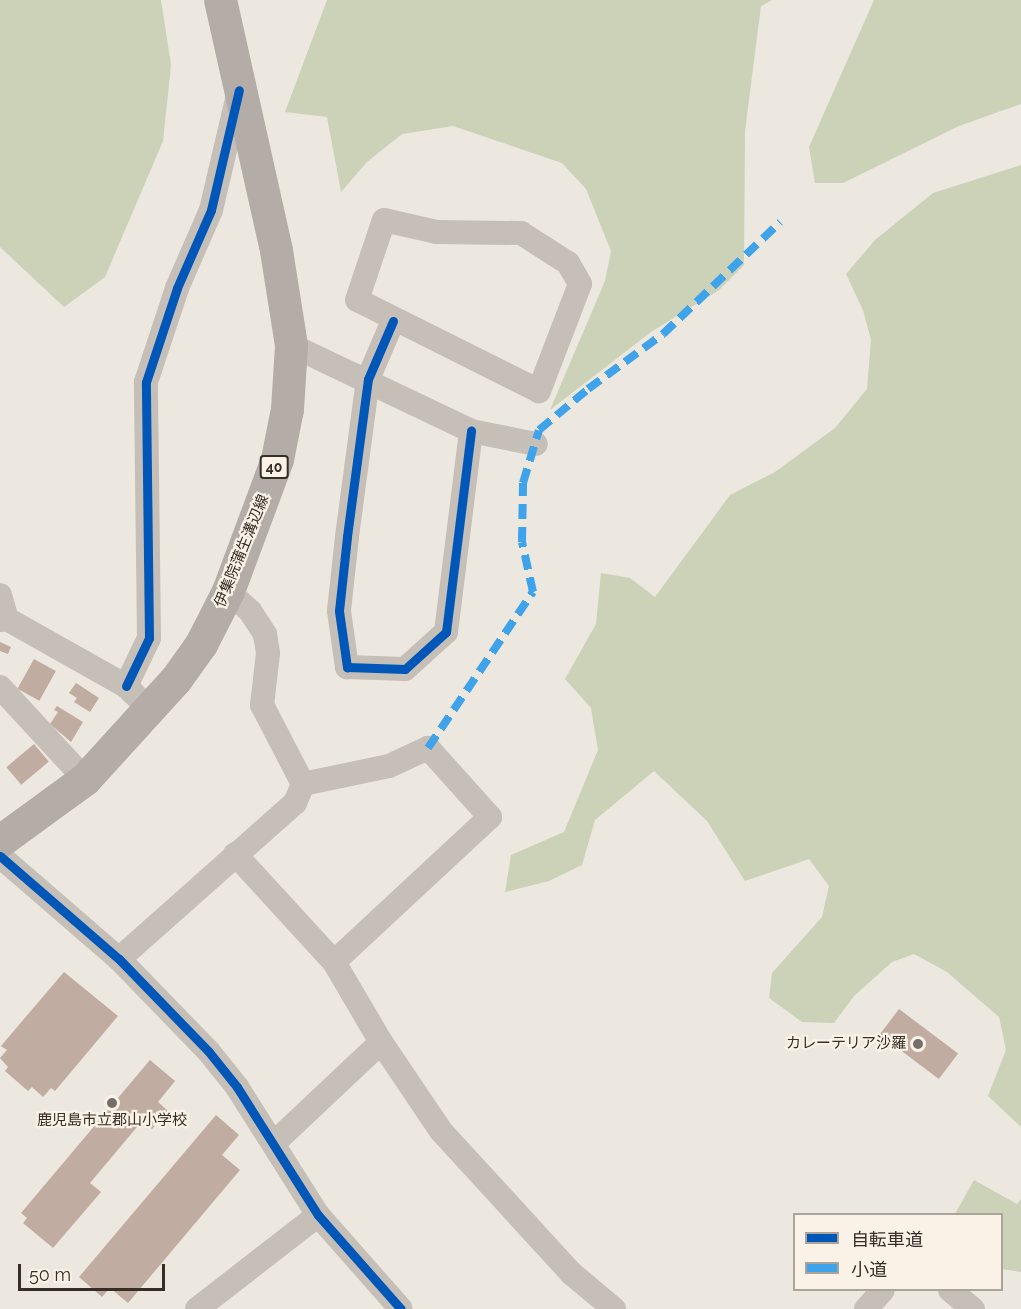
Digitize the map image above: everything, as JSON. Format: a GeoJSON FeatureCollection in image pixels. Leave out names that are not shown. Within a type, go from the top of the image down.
{"type":"FeatureCollection","features":[{"type":"Feature","properties":{"kind":"main road","name":"伊集院蒲生溝辺線"},"geometry":{"type":"LineString","coordinates":[[0,841],[85,779],[151,710],[201,644],[228,591],[277,459],[287,409],[291,345],[276,250],[239,90],[236,60],[220,0]]}},
{"type":"Feature","properties":{"kind":"street"},"geometry":{"type":"LineString","coordinates":[[126,686],[149,638],[146,382],[177,288],[211,210],[239,90]]}},
{"type":"Feature","properties":{"kind":"street"},"geometry":{"type":"LineString","coordinates":[[384,220],[437,232],[521,232],[568,263],[580,284],[539,391],[393,321],[357,300],[384,220]]}},
{"type":"Feature","properties":{"kind":"street"},"geometry":{"type":"LineString","coordinates":[[393,321],[368,379],[339,611],[347,667],[405,669],[446,632],[471,431]]}},
{"type":"Feature","properties":{"kind":"street"},"geometry":{"type":"LineString","coordinates":[[291,345],[368,379],[471,431],[536,444]]}},
{"type":"Feature","properties":{"kind":"street"},"geometry":{"type":"LineString","coordinates":[[228,591],[250,611],[265,634],[268,653],[262,705],[303,784]]}},
{"type":"Feature","properties":{"kind":"street"},"geometry":{"type":"LineString","coordinates":[[0,595],[3,620],[126,686],[151,710]]}},
{"type":"Feature","properties":{"kind":"street"},"geometry":{"type":"LineString","coordinates":[[0,687],[85,779]]}},
{"type":"Feature","properties":{"kind":"street"},"geometry":{"type":"LineString","coordinates":[[303,784],[389,766],[429,748],[490,817],[334,962]]}},
{"type":"Feature","properties":{"kind":"street"},"geometry":{"type":"LineString","coordinates":[[119,959],[295,802],[303,784]]}},
{"type":"Feature","properties":{"kind":"street"},"geometry":{"type":"LineString","coordinates":[[235,854],[334,962],[381,1042],[441,1131],[572,1273],[614,1309]]}},
{"type":"Feature","properties":{"kind":"street"},"geometry":{"type":"LineString","coordinates":[[0,856],[119,959],[209,1052],[274,1143],[318,1215],[401,1309]]}},
{"type":"Feature","properties":{"kind":"street"},"geometry":{"type":"LineString","coordinates":[[274,1143],[381,1042]]}},
{"type":"Feature","properties":{"kind":"street"},"geometry":{"type":"LineString","coordinates":[[197,1309],[318,1215]]}},
{"type":"Feature","properties":{"kind":"street"},"geometry":{"type":"LineString","coordinates":[[866,1309],[882,1291]]}},
{"type":"Feature","properties":{"kind":"street"},"geometry":{"type":"LineString","coordinates":[[951,1291],[973,1309]]}},
{"type":"Feature","properties":{"kind":"green space"},"geometry":{"type":"Polygon","coordinates":[[[0,0],[161,0],[171,65],[163,141],[105,277],[64,307],[0,247],[0,0]]]}},
{"type":"Feature","properties":{"kind":"green space"},"geometry":{"type":"Polygon","coordinates":[[[327,0],[772,0],[761,6],[745,131],[744,265],[719,290],[651,332],[550,410],[605,281],[611,251],[586,189],[562,163],[453,126],[402,134],[367,162],[341,192],[327,117],[285,112],[327,0]]]}},
{"type":"Feature","properties":{"kind":"green space"},"geometry":{"type":"Polygon","coordinates":[[[874,0],[1021,0],[1021,104],[959,126],[843,183],[815,183],[809,147],[874,0]]]}},
{"type":"Feature","properties":{"kind":"green space"},"geometry":{"type":"Polygon","coordinates":[[[1021,165],[1021,1127],[988,1096],[1006,1050],[999,1017],[947,972],[914,954],[892,962],[854,996],[834,1023],[802,1022],[769,998],[772,973],[822,917],[829,886],[809,859],[745,881],[707,821],[654,771],[595,820],[582,865],[549,881],[505,892],[511,855],[564,832],[598,750],[591,708],[565,679],[596,624],[601,573],[630,578],[655,597],[730,495],[775,472],[835,428],[867,389],[871,340],[863,310],[846,274],[875,240],[933,193],[1021,165]]]}},
{"type":"Feature","properties":{"kind":"green space"},"geometry":{"type":"Polygon","coordinates":[[[974,1180],[1017,1204],[1021,1199],[1021,1272],[1003,1269],[1003,1213],[956,1213],[974,1180]]]}},
{"type":"Feature","properties":{"kind":"building"},"geometry":{"type":"Polygon","coordinates":[[[0,642],[11,647],[8,654],[0,651],[0,642]]]}},
{"type":"Feature","properties":{"kind":"building"},"geometry":{"type":"Polygon","coordinates":[[[34,659],[56,671],[39,701],[18,689],[34,659]]]}},
{"type":"Feature","properties":{"kind":"building"},"geometry":{"type":"Polygon","coordinates":[[[76,683],[99,698],[90,712],[74,702],[77,698],[69,693],[76,683]]]}},
{"type":"Feature","properties":{"kind":"building"},"geometry":{"type":"Polygon","coordinates":[[[57,706],[83,722],[71,742],[50,724],[58,712],[54,710],[57,706]]]}},
{"type":"Feature","properties":{"kind":"building"},"geometry":{"type":"Polygon","coordinates":[[[34,744],[49,762],[21,785],[6,767],[34,744]]]}},
{"type":"Feature","properties":{"kind":"building"},"geometry":{"type":"Polygon","coordinates":[[[64,972],[118,1016],[55,1091],[51,1088],[43,1097],[32,1087],[28,1091],[5,1071],[8,1067],[0,1058],[7,1050],[1,1046],[64,972]]]}},
{"type":"Feature","properties":{"kind":"building","name":"カレーテリア沙羅"},"geometry":{"type":"Polygon","coordinates":[[[899,1009],[958,1054],[939,1079],[880,1035],[899,1009]]]}},
{"type":"Feature","properties":{"kind":"building"},"geometry":{"type":"Polygon","coordinates":[[[150,1060],[175,1081],[158,1102],[168,1111],[152,1129],[142,1121],[90,1183],[101,1192],[53,1248],[23,1223],[27,1218],[21,1213],[150,1060]]]}},
{"type":"Feature","properties":{"kind":"building"},"geometry":{"type":"Polygon","coordinates":[[[216,1115],[239,1135],[222,1155],[240,1170],[128,1303],[110,1288],[102,1297],[79,1277],[216,1115]]]}},
{"type":"Feature","properties":{"kind":"marked path"},"geometry":{"type":"LineString","coordinates":[[428,748],[533,592],[522,542],[523,483],[539,430],[588,389],[663,334],[780,222]]}},
{"type":"Feature","properties":{"kind":"cycle path"},"geometry":{"type":"LineString","coordinates":[[126,686],[149,638],[146,382],[177,288],[211,210],[239,90]]}},
{"type":"Feature","properties":{"kind":"cycle path"},"geometry":{"type":"LineString","coordinates":[[393,321],[368,379],[339,611],[347,667],[405,669],[446,632],[471,431]]}},
{"type":"Feature","properties":{"kind":"cycle path"},"geometry":{"type":"LineString","coordinates":[[0,856],[119,959],[209,1052],[237,1087],[318,1215],[401,1309]]}},
{"type":"Feature","properties":{"kind":"place","name":"カレーテリア沙羅"},"geometry":{"type":"Point","coordinates":[918,1044]}},
{"type":"Feature","properties":{"kind":"place","name":"鹿児島市立郡山小学校"},"geometry":{"type":"Point","coordinates":[112,1103]}}]}
